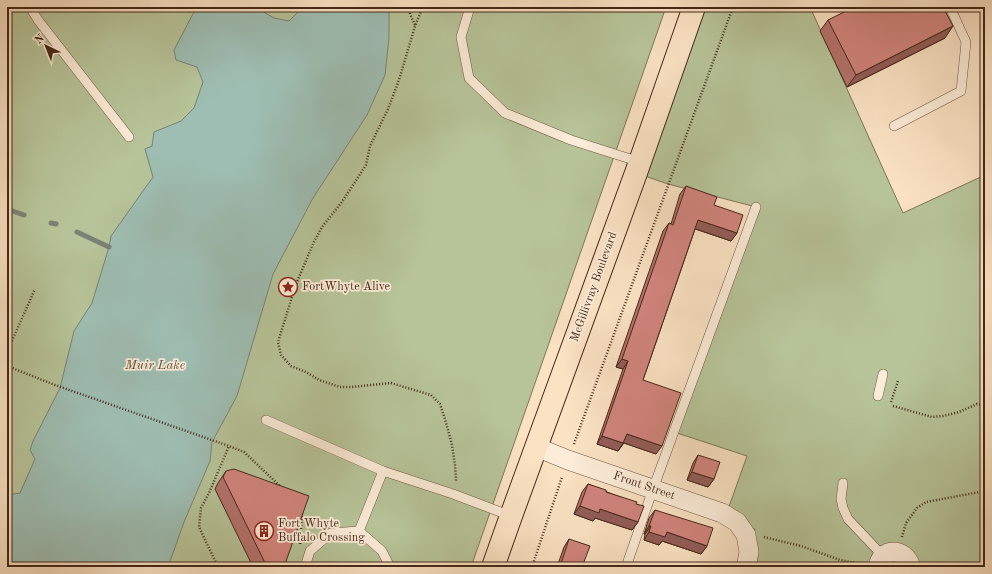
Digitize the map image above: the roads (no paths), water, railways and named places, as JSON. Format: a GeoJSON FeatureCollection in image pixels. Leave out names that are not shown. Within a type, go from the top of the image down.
{"type":"FeatureCollection","features":[{"type":"Feature","properties":{"kind":"main road","name":"McGillivray Boulevard"},"geometry":{"type":"LineString","coordinates":[[493,567],[640,162],[694,7]]}},
{"type":"Feature","properties":{"kind":"street","name":"Front Street"},"geometry":{"type":"LineString","coordinates":[[536,447],[568,460],[722,513],[755,536],[749,552],[746,567]]}},
{"type":"Feature","properties":{"kind":"street"},"geometry":{"type":"LineString","coordinates":[[884,560],[902,554],[906,556],[911,567]]}},
{"type":"Feature","properties":{"kind":"lane"},"geometry":{"type":"LineString","coordinates":[[30,7],[38,20],[129,137]]}},
{"type":"Feature","properties":{"kind":"lane"},"geometry":{"type":"LineString","coordinates":[[470,7],[461,37],[468,78],[504,113],[571,140],[640,162]]}},
{"type":"Feature","properties":{"kind":"lane"},"geometry":{"type":"LineString","coordinates":[[894,126],[961,91],[966,42],[950,7]]}},
{"type":"Feature","properties":{"kind":"lane"},"geometry":{"type":"LineString","coordinates":[[626,567],[756,207]]}},
{"type":"Feature","properties":{"kind":"lane"},"geometry":{"type":"LineString","coordinates":[[878,396],[883,374]]}},
{"type":"Feature","properties":{"kind":"lane"},"geometry":{"type":"LineString","coordinates":[[266,420],[383,471],[453,494],[511,516]]}},
{"type":"Feature","properties":{"kind":"lane"},"geometry":{"type":"LineString","coordinates":[[359,531],[383,471]]}},
{"type":"Feature","properties":{"kind":"lane"},"geometry":{"type":"LineString","coordinates":[[843,483],[841,499],[848,519],[884,560]]}},
{"type":"Feature","properties":{"kind":"lane"},"geometry":{"type":"LineString","coordinates":[[305,567],[310,552],[331,533],[359,531],[382,551],[390,567]]}},
{"type":"Feature","properties":{"kind":"water","name":"Muir Lake"},"geometry":{"type":"Polygon","coordinates":[[[196,7],[255,7],[274,18],[289,21],[303,7],[389,7],[389,38],[385,75],[367,115],[313,198],[273,274],[237,396],[212,442],[210,461],[184,522],[168,567],[7,567],[7,495],[20,493],[35,459],[30,450],[33,441],[60,388],[74,331],[92,303],[111,236],[153,177],[145,149],[152,146],[154,132],[181,121],[194,108],[203,82],[197,67],[176,60],[174,50],[196,7]]]}},
{"type":"Feature","properties":{"kind":"waterway"},"geometry":{"type":"LineString","coordinates":[[7,209],[24,215]]}},
{"type":"Feature","properties":{"kind":"waterway"},"geometry":{"type":"LineString","coordinates":[[51,223],[56,224]]}},
{"type":"Feature","properties":{"kind":"waterway"},"geometry":{"type":"LineString","coordinates":[[77,232],[109,247]]}},
{"type":"Feature","properties":{"kind":"place","name":"FortWhyte Alive"},"geometry":{"type":"Point","coordinates":[288,287]}},
{"type":"Feature","properties":{"kind":"place","name":"Fort Whyte Buffalo Crossing"},"geometry":{"type":"Point","coordinates":[264,531]}}]}
